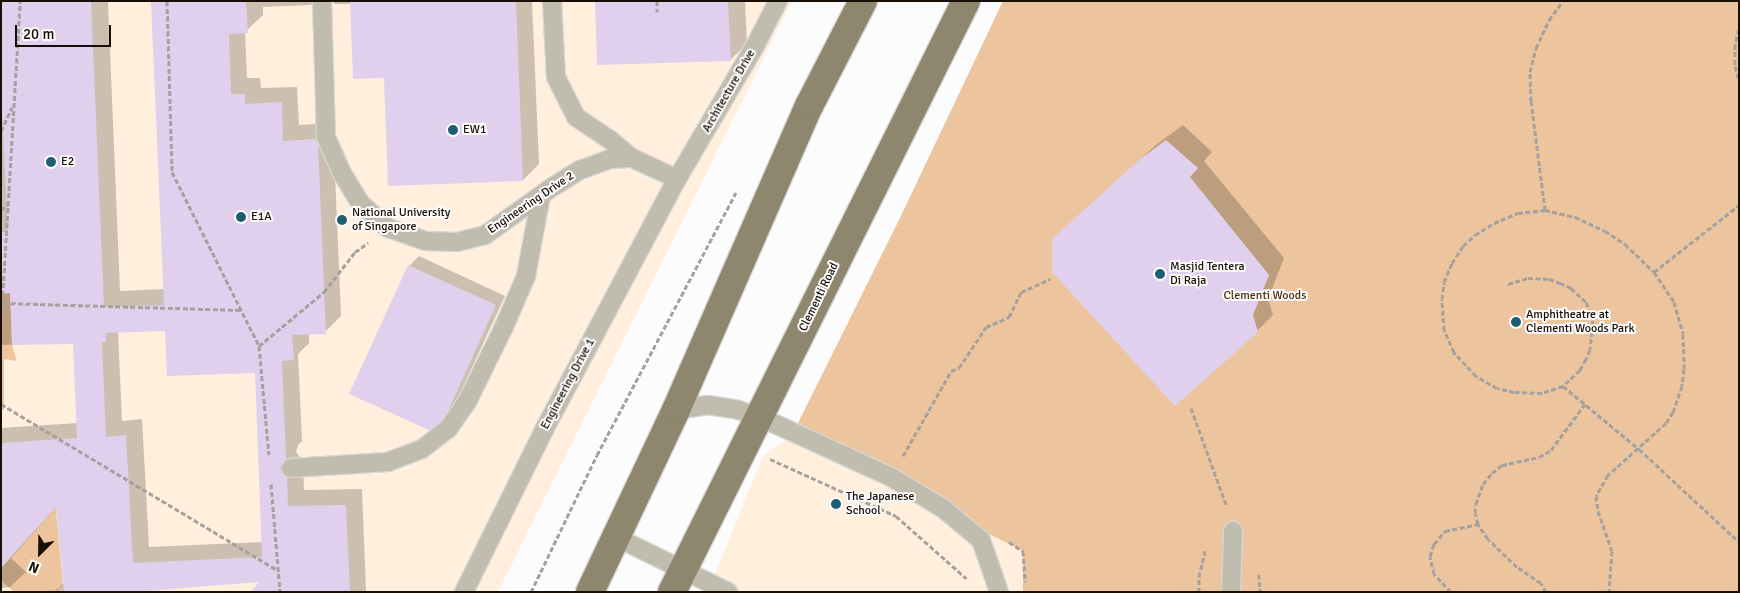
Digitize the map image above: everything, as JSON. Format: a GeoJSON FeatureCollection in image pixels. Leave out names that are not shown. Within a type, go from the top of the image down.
{"type":"FeatureCollection","features":[{"type":"Feature","properties":{"kind":"main road"},"geometry":{"type":"LineString","coordinates":[[590,592],[676,410],[809,106],[863,1]]}},
{"type":"Feature","properties":{"kind":"main road","name":"Clementi Road"},"geometry":{"type":"LineString","coordinates":[[678,581],[769,421],[966,1]]}},
{"type":"Feature","properties":{"kind":"lane","name":"Engineering Drive 2"},"geometry":{"type":"LineString","coordinates":[[322,1],[326,137],[342,173],[360,204],[388,228],[425,241],[457,242],[485,235],[580,170],[610,159],[632,158]]}},
{"type":"Feature","properties":{"kind":"lane"},"geometry":{"type":"LineString","coordinates":[[552,1],[556,77],[576,117],[609,139],[632,158],[677,180]]}},
{"type":"Feature","properties":{"kind":"lane","name":"Architecture Drive"},"geometry":{"type":"LineString","coordinates":[[677,180],[755,46],[778,1]]}},
{"type":"Feature","properties":{"kind":"lane","name":"Engineering Drive 1"},"geometry":{"type":"LineString","coordinates":[[464,592],[544,430],[677,180]]}},
{"type":"Feature","properties":{"kind":"lane"},"geometry":{"type":"LineString","coordinates":[[291,468],[388,462],[422,449],[448,429],[468,400],[503,329],[526,276],[541,195]]}},
{"type":"Feature","properties":{"kind":"lane"},"geometry":{"type":"LineString","coordinates":[[676,410],[708,405],[738,410],[769,421],[891,477],[944,509],[981,540],[1000,592]]}},
{"type":"Feature","properties":{"kind":"lane"},"geometry":{"type":"LineString","coordinates":[[1231,592],[1233,531]]}},
{"type":"Feature","properties":{"kind":"lane"},"geometry":{"type":"LineString","coordinates":[[616,537],[678,581],[728,592]]}},
{"type":"Feature","properties":{"kind":"path"},"geometry":{"type":"LineString","coordinates":[[1,325],[20,1]]}},
{"type":"Feature","properties":{"kind":"path"},"geometry":{"type":"LineString","coordinates":[[167,1],[172,172],[259,346],[324,292],[355,252],[388,228]]}},
{"type":"Feature","properties":{"kind":"path"},"geometry":{"type":"LineString","coordinates":[[657,1],[657,12]]}},
{"type":"Feature","properties":{"kind":"path"},"geometry":{"type":"LineString","coordinates":[[1545,210],[1531,101],[1530,72],[1536,48],[1549,20],[1563,1]]}},
{"type":"Feature","properties":{"kind":"path"},"geometry":{"type":"LineString","coordinates":[[1739,29],[1735,44],[1739,80]]}},
{"type":"Feature","properties":{"kind":"path"},"geometry":{"type":"LineString","coordinates":[[1,131],[14,104]]}},
{"type":"Feature","properties":{"kind":"path"},"geometry":{"type":"LineString","coordinates":[[530,592],[596,455],[738,187]]}},
{"type":"Feature","properties":{"kind":"path"},"geometry":{"type":"LineString","coordinates":[[1,210],[8,203]]}},
{"type":"Feature","properties":{"kind":"path"},"geometry":{"type":"LineString","coordinates":[[1654,272],[1739,204]]}},
{"type":"Feature","properties":{"kind":"path"},"geometry":{"type":"LineString","coordinates":[[1508,284],[1528,278],[1549,279],[1571,288],[1586,302],[1591,313],[1593,324],[1590,350],[1580,370],[1563,386],[1542,393],[1531,394],[1497,388],[1476,376],[1448,342],[1444,330],[1442,299],[1444,282],[1463,246],[1475,235],[1494,223],[1518,213],[1545,210],[1575,217],[1605,231],[1625,244],[1654,272],[1674,302],[1683,334],[1684,369],[1682,386],[1673,412],[1666,423],[1608,475],[1596,496],[1598,511],[1612,551],[1609,592]]}},
{"type":"Feature","properties":{"kind":"path"},"geometry":{"type":"LineString","coordinates":[[891,477],[951,372],[959,368],[986,327],[1009,317],[1021,292],[1050,279]]}},
{"type":"Feature","properties":{"kind":"path"},"geometry":{"type":"LineString","coordinates":[[2,302],[241,310]]}},
{"type":"Feature","properties":{"kind":"path"},"geometry":{"type":"LineString","coordinates":[[1563,386],[1639,448],[1739,542]]}},
{"type":"Feature","properties":{"kind":"path"},"geometry":{"type":"LineString","coordinates":[[1,404],[279,571]]}},
{"type":"Feature","properties":{"kind":"path"},"geometry":{"type":"LineString","coordinates":[[1546,592],[1541,583],[1502,554],[1488,539],[1478,524],[1475,513],[1476,504],[1483,484],[1492,473],[1502,465],[1539,457],[1551,450],[1585,404]]}},
{"type":"Feature","properties":{"kind":"path"},"geometry":{"type":"LineString","coordinates":[[1191,408],[1235,531],[1233,531]]}},
{"type":"Feature","properties":{"kind":"path"},"geometry":{"type":"LineString","coordinates":[[769,421],[763,456],[896,516],[972,583]]}},
{"type":"Feature","properties":{"kind":"path"},"geometry":{"type":"LineString","coordinates":[[1451,592],[1434,574],[1430,556],[1434,544],[1445,531],[1478,524]]}},
{"type":"Feature","properties":{"kind":"path"},"geometry":{"type":"LineString","coordinates":[[1007,541],[1023,551],[1025,584]]}},
{"type":"Feature","properties":{"kind":"shaded area","name":"National University of Singapore"},"geometry":{"type":"Polygon","coordinates":[[[1,1],[792,1],[498,592],[1,592],[1,1]]]}},
{"type":"Feature","properties":{"kind":"shaded area","name":"The Japanese School"},"geometry":{"type":"Polygon","coordinates":[[[792,435],[1023,551],[1023,592],[708,592],[763,456],[792,435]]]}},
{"type":"Feature","properties":{"kind":"green space","name":"Clementi Woods"},"geometry":{"type":"Polygon","coordinates":[[[1003,1],[1739,1],[1739,592],[1023,592],[1023,551],[792,435],[899,220],[1003,1]]]}},
{"type":"Feature","properties":{"kind":"green space"},"geometry":{"type":"Polygon","coordinates":[[[10,293],[12,345],[17,361],[4,359],[4,410],[1,410],[1,294],[10,293]]]}},
{"type":"Feature","properties":{"kind":"green space"},"geometry":{"type":"Polygon","coordinates":[[[53,479],[63,585],[55,592],[14,592],[1,580],[1,568],[39,525],[53,479]]]}},
{"type":"Feature","properties":{"kind":"building"},"geometry":{"type":"Polygon","coordinates":[[[1,1],[91,1],[104,307],[164,305],[151,1],[246,1],[248,33],[229,34],[231,94],[245,94],[245,104],[282,102],[283,141],[316,139],[318,144],[326,334],[292,335],[294,360],[282,361],[286,459],[280,469],[287,478],[288,506],[346,505],[350,592],[251,592],[259,582],[135,592],[64,592],[56,507],[1,568],[1,443],[77,438],[73,344],[12,345],[10,293],[1,294],[1,232],[8,232],[1,92],[1,1]],[[165,331],[106,333],[106,342],[102,342],[106,437],[126,435],[133,563],[262,557],[255,373],[167,376],[165,331]]]}},
{"type":"Feature","properties":{"kind":"building","name":"EW1"},"geometry":{"type":"Polygon","coordinates":[[[350,1],[516,1],[523,181],[388,186],[384,78],[353,79],[350,1]]]}},
{"type":"Feature","properties":{"kind":"building"},"geometry":{"type":"Polygon","coordinates":[[[595,1],[728,1],[731,61],[597,65],[595,1]]]}},
{"type":"Feature","properties":{"kind":"building","name":"Masjid Tentera Di Raja"},"geometry":{"type":"Polygon","coordinates":[[[1166,140],[1198,168],[1190,177],[1269,275],[1253,315],[1258,332],[1175,406],[1052,272],[1052,239],[1139,160],[1166,140]]]}},
{"type":"Feature","properties":{"kind":"building"},"geometry":{"type":"Polygon","coordinates":[[[408,265],[496,305],[448,411],[440,422],[429,430],[349,394],[408,265]]]}},
{"type":"Feature","properties":{"kind":"place","name":"EW1"},"geometry":{"type":"Point","coordinates":[453,130]}},
{"type":"Feature","properties":{"kind":"place","name":"E2"},"geometry":{"type":"Point","coordinates":[51,162]}},
{"type":"Feature","properties":{"kind":"place","name":"E1A"},"geometry":{"type":"Point","coordinates":[241,217]}},
{"type":"Feature","properties":{"kind":"place","name":"National University of Singapore"},"geometry":{"type":"Point","coordinates":[342,220]}},
{"type":"Feature","properties":{"kind":"place","name":"Masjid Tentera Di Raja"},"geometry":{"type":"Point","coordinates":[1160,274]}},
{"type":"Feature","properties":{"kind":"place","name":"Amphitheatre at Clementi Woods Park"},"geometry":{"type":"Point","coordinates":[1516,322]}},
{"type":"Feature","properties":{"kind":"place","name":"The Japanese School"},"geometry":{"type":"Point","coordinates":[836,504]}}]}
